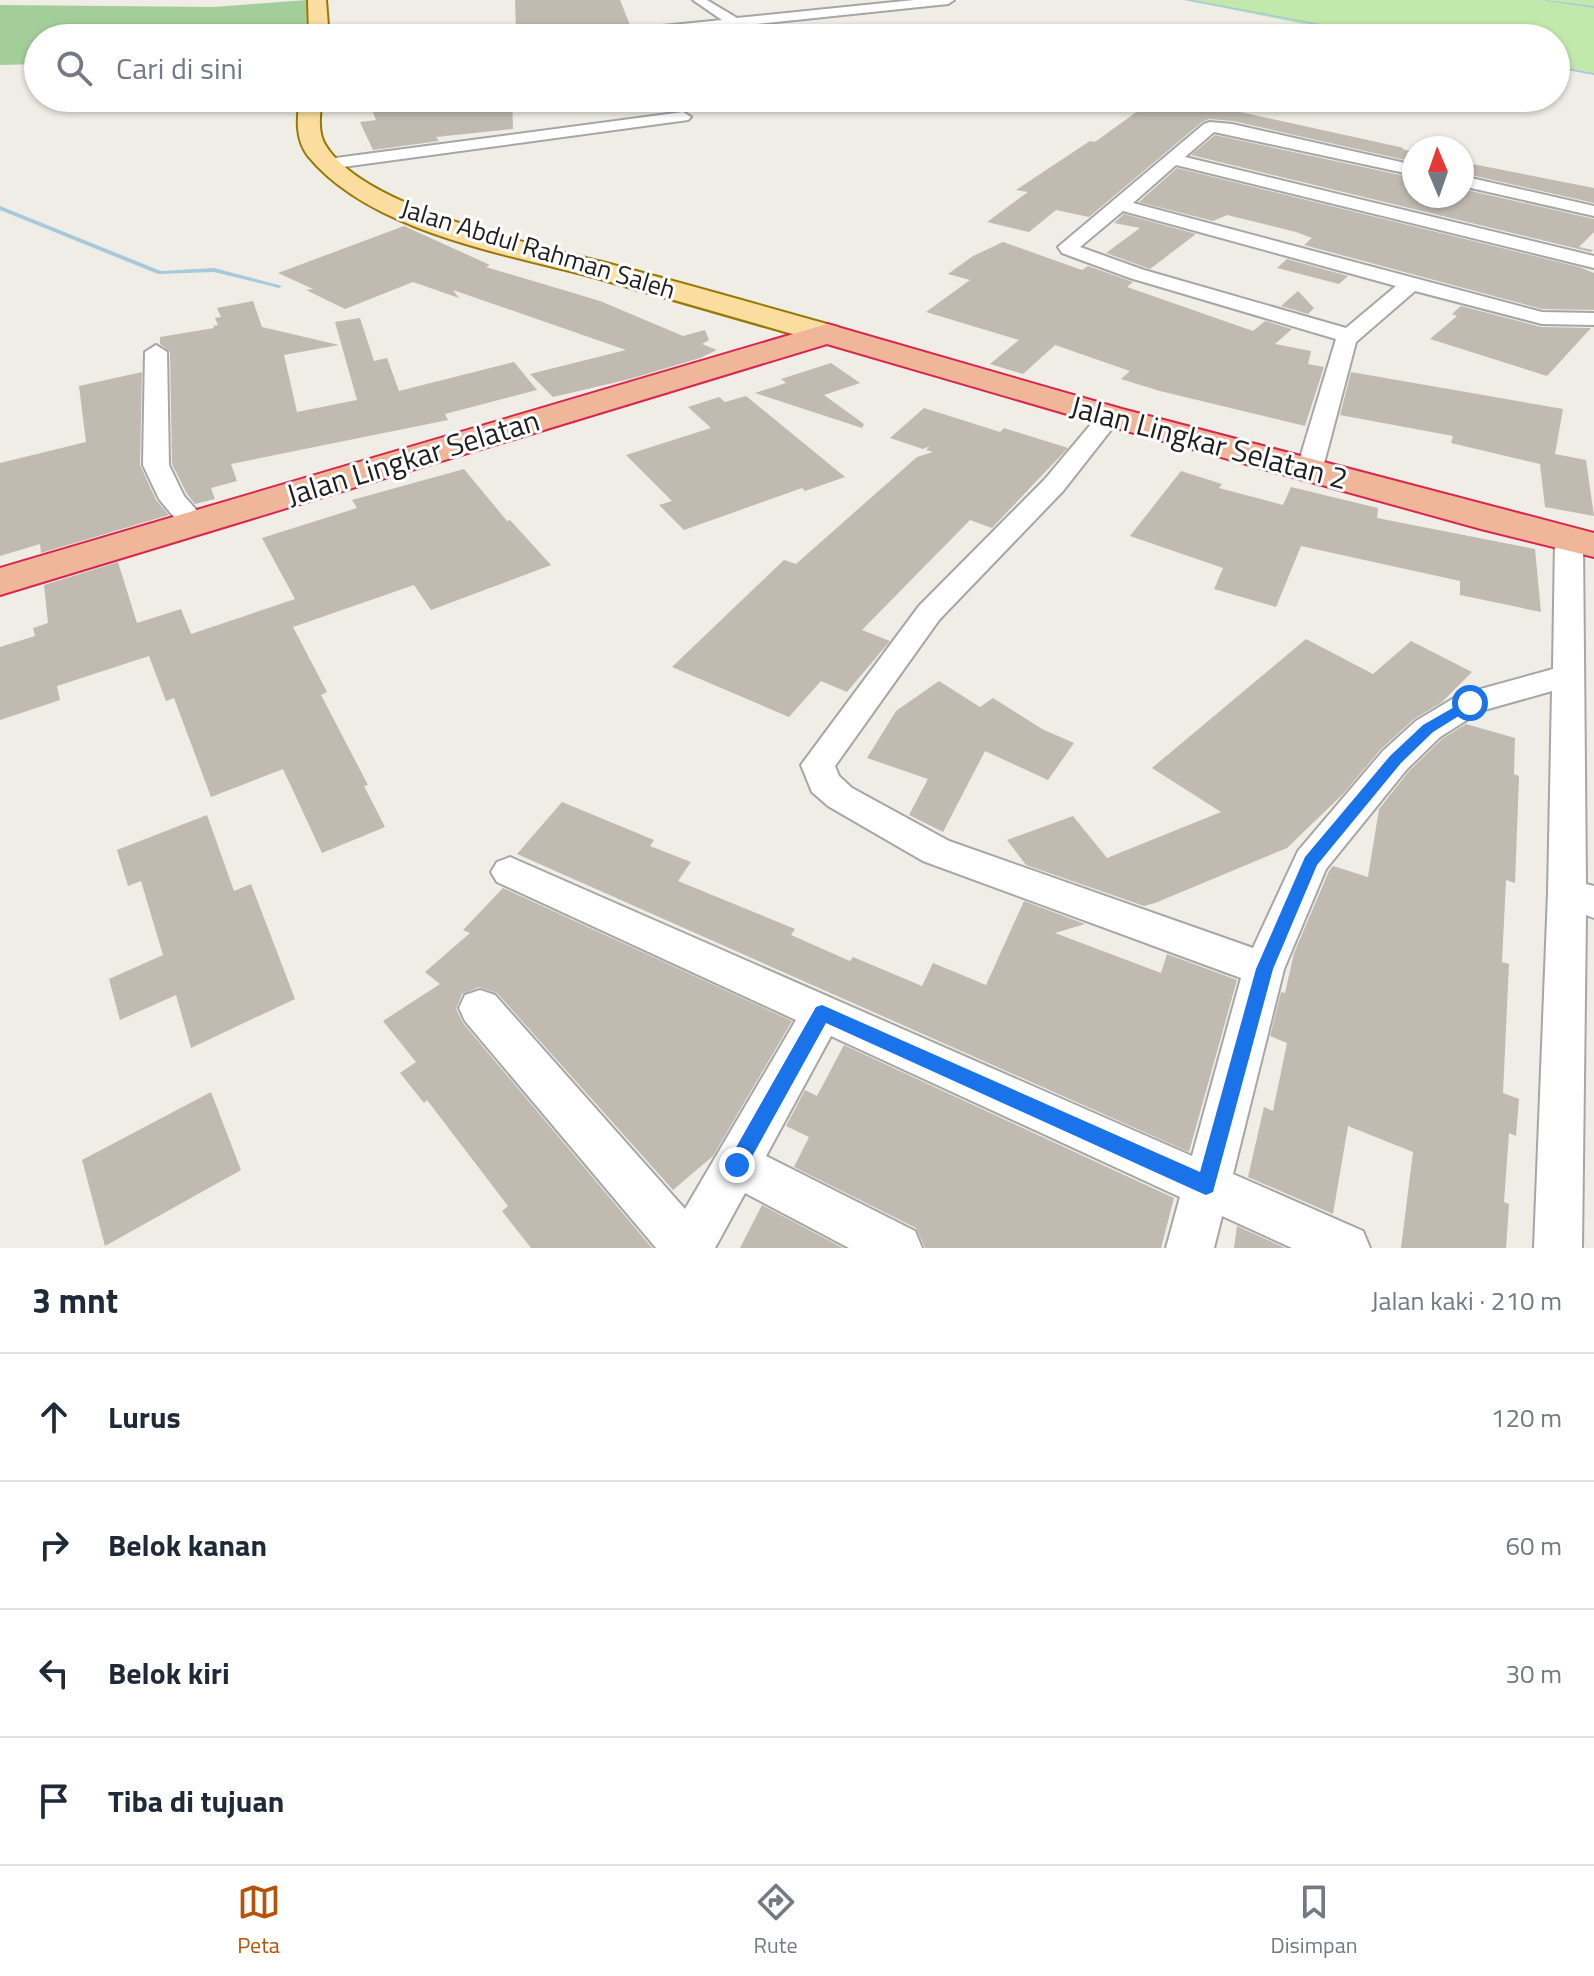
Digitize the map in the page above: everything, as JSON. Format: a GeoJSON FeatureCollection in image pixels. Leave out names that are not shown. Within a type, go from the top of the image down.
{"type":"FeatureCollection","features":[{"type":"Feature","properties":{"kind":"highway","name":"Jalan Lingkar Selatan 2"},"geometry":{"type":"LineString","coordinates":[[827,334],[1110,416],[1582,543]]}},
{"type":"Feature","properties":{"kind":"highway","name":"Jalan Lingkar Selatan"},"geometry":{"type":"LineString","coordinates":[[0,582],[827,334]]}},
{"type":"Feature","properties":{"kind":"main road"},"geometry":{"type":"LineString","coordinates":[[317,0],[318,24]]}},
{"type":"Feature","properties":{"kind":"main road","name":"Jalan Abdul Rahman Saleh"},"geometry":{"type":"LineString","coordinates":[[310,112],[309,137],[328,164],[355,185],[401,210],[470,234],[827,334]]}},
{"type":"Feature","properties":{"kind":"street"},"geometry":{"type":"LineString","coordinates":[[699,0],[736,23]]}},
{"type":"Feature","properties":{"kind":"street"},"geometry":{"type":"LineString","coordinates":[[806,0],[827,12]]}},
{"type":"Feature","properties":{"kind":"street"},"geometry":{"type":"LineString","coordinates":[[720,24],[948,0]]}},
{"type":"Feature","properties":{"kind":"street"},"geometry":{"type":"LineString","coordinates":[[328,164],[683,117]]}},
{"type":"Feature","properties":{"kind":"street"},"geometry":{"type":"LineString","coordinates":[[1349,336],[1137,274],[1068,247],[1082,232],[1175,160],[1206,129],[1215,126],[1402,167]]}},
{"type":"Feature","properties":{"kind":"street"},"geometry":{"type":"LineString","coordinates":[[1175,160],[1594,262]]}},
{"type":"Feature","properties":{"kind":"street"},"geometry":{"type":"LineString","coordinates":[[1474,184],[1594,211]]}},
{"type":"Feature","properties":{"kind":"street"},"geometry":{"type":"LineString","coordinates":[[1120,205],[1542,318],[1594,319]]}},
{"type":"Feature","properties":{"kind":"street"},"geometry":{"type":"LineString","coordinates":[[1309,471],[1349,336],[1411,284]]}},
{"type":"Feature","properties":{"kind":"street"},"geometry":{"type":"LineString","coordinates":[[156,352],[156,465],[172,499],[194,523]]}},
{"type":"Feature","properties":{"kind":"street"},"geometry":{"type":"LineString","coordinates":[[1110,416],[1054,485],[929,613],[818,765],[819,773],[824,783],[840,797],[936,851],[1264,969]]}},
{"type":"Feature","properties":{"kind":"street"},"geometry":{"type":"LineString","coordinates":[[1558,1248],[1580,898],[1570,675],[1582,543]]}},
{"type":"Feature","properties":{"kind":"street"},"geometry":{"type":"LineString","coordinates":[[1190,1248],[1264,969],[1311,861],[1406,749],[1428,729],[1470,703],[1570,675]]}},
{"type":"Feature","properties":{"kind":"street"},"geometry":{"type":"LineString","coordinates":[[510,872],[1346,1248]]}},
{"type":"Feature","properties":{"kind":"street"},"geometry":{"type":"LineString","coordinates":[[480,1008],[688,1248],[822,1013]]}},
{"type":"Feature","properties":{"kind":"street"},"geometry":{"type":"LineString","coordinates":[[737,1165],[898,1248]]}},
{"type":"Feature","properties":{"kind":"green space"},"geometry":{"type":"Polygon","coordinates":[[[307,0],[306,24],[24,24],[24,64],[0,65],[0,5],[214,7],[307,0]]]}},
{"type":"Feature","properties":{"kind":"green space"},"geometry":{"type":"Polygon","coordinates":[[[1186,0],[1594,0],[1594,73],[1570,69],[1570,24],[1303,24],[1186,0]]]}},
{"type":"Feature","properties":{"kind":"building"},"geometry":{"type":"Polygon","coordinates":[[[515,0],[620,0],[630,24],[516,24],[515,0]]]}},
{"type":"Feature","properties":{"kind":"building"},"geometry":{"type":"Polygon","coordinates":[[[373,112],[512,112],[513,129],[436,137],[439,141],[373,150],[360,122],[376,120],[373,112]]]}},
{"type":"Feature","properties":{"kind":"building"},"geometry":{"type":"Polygon","coordinates":[[[1136,112],[1241,112],[1402,148],[1402,159],[1233,121],[1209,119],[1089,217],[1056,210],[1029,232],[987,222],[1028,192],[1016,190],[1090,141],[1095,142],[1136,112]]]}},
{"type":"Feature","properties":{"kind":"building"},"geometry":{"type":"Polygon","coordinates":[[[1215,135],[1402,175],[1402,206],[1191,155],[1215,135]]]}},
{"type":"Feature","properties":{"kind":"building"},"geometry":{"type":"Polygon","coordinates":[[[1474,164],[1594,188],[1594,203],[1474,176],[1474,164]]]}},
{"type":"Feature","properties":{"kind":"building"},"geometry":{"type":"Polygon","coordinates":[[[1177,168],[1579,267],[1594,273],[1594,310],[1542,309],[1304,245],[1312,238],[1296,232],[1227,215],[1213,221],[1139,202],[1177,168]]]}},
{"type":"Feature","properties":{"kind":"building"},"geometry":{"type":"Polygon","coordinates":[[[1474,192],[1594,219],[1594,232],[1579,247],[1593,250],[1591,252],[1410,208],[1474,208],[1474,192]]]}},
{"type":"Feature","properties":{"kind":"building"},"geometry":{"type":"Polygon","coordinates":[[[1124,214],[1196,234],[1150,269],[1106,253],[1140,228],[1114,223],[1124,214]]]}},
{"type":"Feature","properties":{"kind":"building"},"geometry":{"type":"Polygon","coordinates":[[[404,226],[490,265],[486,267],[600,301],[683,336],[705,330],[709,340],[702,344],[717,350],[630,379],[553,397],[530,374],[626,350],[453,290],[459,298],[413,282],[345,309],[306,290],[313,289],[278,273],[404,226]]]}},
{"type":"Feature","properties":{"kind":"building"},"geometry":{"type":"Polygon","coordinates":[[[1003,242],[1082,270],[1088,266],[1133,282],[1127,287],[1253,331],[1265,321],[1292,329],[1275,344],[1311,351],[1308,364],[1324,367],[1305,426],[1121,379],[1130,371],[1055,345],[1023,374],[990,364],[1019,340],[926,312],[970,280],[948,274],[973,256],[1003,242]]]}},
{"type":"Feature","properties":{"kind":"building"},"geometry":{"type":"Polygon","coordinates":[[[1287,259],[1348,276],[1339,284],[1277,268],[1287,259]]]}},
{"type":"Feature","properties":{"kind":"building"},"geometry":{"type":"Polygon","coordinates":[[[1298,291],[1314,308],[1308,314],[1281,306],[1298,291]]]}},
{"type":"Feature","properties":{"kind":"building"},"geometry":{"type":"Polygon","coordinates":[[[253,301],[262,327],[339,345],[284,355],[297,412],[357,400],[335,322],[360,318],[374,361],[387,358],[399,391],[514,362],[537,390],[445,414],[448,420],[231,464],[237,481],[211,488],[215,499],[195,504],[172,464],[170,352],[160,344],[160,337],[214,328],[218,325],[215,318],[221,317],[217,308],[253,301]]]}},
{"type":"Feature","properties":{"kind":"building"},"geometry":{"type":"Polygon","coordinates":[[[1461,306],[1541,327],[1591,328],[1547,376],[1430,339],[1457,316],[1452,314],[1461,306]]]}},
{"type":"Feature","properties":{"kind":"building"},"geometry":{"type":"Polygon","coordinates":[[[831,363],[860,383],[824,395],[864,424],[862,428],[755,393],[786,383],[781,379],[831,363]]]}},
{"type":"Feature","properties":{"kind":"building"},"geometry":{"type":"Polygon","coordinates":[[[142,372],[140,465],[156,500],[169,515],[41,553],[40,544],[0,556],[0,463],[86,442],[79,386],[142,372]]]}},
{"type":"Feature","properties":{"kind":"building"},"geometry":{"type":"Polygon","coordinates":[[[1351,372],[1563,409],[1555,454],[1586,460],[1594,516],[1545,507],[1540,464],[1451,443],[1453,436],[1340,415],[1351,372]]]}},
{"type":"Feature","properties":{"kind":"building"},"geometry":{"type":"Polygon","coordinates":[[[746,396],[845,477],[805,491],[802,488],[684,530],[659,505],[672,501],[626,455],[711,428],[688,407],[719,397],[725,402],[746,396]]]}},
{"type":"Feature","properties":{"kind":"building"},"geometry":{"type":"Polygon","coordinates":[[[924,408],[1000,432],[1004,428],[1068,448],[992,528],[970,520],[862,630],[890,641],[847,692],[821,681],[789,717],[672,667],[784,560],[796,564],[917,457],[933,452],[926,450],[930,446],[923,449],[890,438],[924,408]]]}},
{"type":"Feature","properties":{"kind":"building"},"geometry":{"type":"Polygon","coordinates":[[[464,469],[507,521],[510,520],[551,565],[431,610],[414,585],[293,627],[327,692],[321,695],[368,785],[364,786],[385,827],[322,853],[283,769],[211,797],[174,698],[166,701],[149,656],[57,686],[60,700],[0,720],[0,647],[35,636],[33,628],[48,623],[44,585],[118,562],[137,623],[181,609],[191,634],[295,599],[262,538],[357,508],[352,500],[464,469]]]}},
{"type":"Feature","properties":{"kind":"building"},"geometry":{"type":"Polygon","coordinates":[[[1181,471],[1222,484],[1219,488],[1283,505],[1291,487],[1378,508],[1377,518],[1535,549],[1541,612],[1460,595],[1460,581],[1301,546],[1276,607],[1214,589],[1223,568],[1130,536],[1181,471]]]}},
{"type":"Feature","properties":{"kind":"building"},"geometry":{"type":"Polygon","coordinates":[[[1306,639],[1373,674],[1411,641],[1472,672],[1442,702],[1414,719],[1381,749],[1343,794],[1287,848],[1155,903],[1144,906],[1026,865],[1007,840],[1073,816],[1107,858],[1221,812],[1152,768],[1306,639]]]}},
{"type":"Feature","properties":{"kind":"building"},"geometry":{"type":"Polygon","coordinates":[[[939,681],[980,707],[993,698],[1042,729],[1074,743],[1048,780],[985,751],[943,832],[909,815],[928,779],[867,758],[896,711],[939,681]]]}},
{"type":"Feature","properties":{"kind":"building"},"geometry":{"type":"Polygon","coordinates":[[[1466,724],[1515,738],[1514,774],[1519,776],[1515,883],[1506,880],[1502,962],[1509,964],[1503,1093],[1519,1099],[1516,1136],[1509,1133],[1504,1202],[1509,1204],[1506,1248],[1401,1248],[1413,1152],[1348,1126],[1333,1214],[1248,1177],[1264,1107],[1273,1111],[1287,1043],[1270,1036],[1281,992],[1285,993],[1294,953],[1329,871],[1333,866],[1368,877],[1379,809],[1409,771],[1442,739],[1466,724]]]}},
{"type":"Feature","properties":{"kind":"building"},"geometry":{"type":"Polygon","coordinates":[[[562,802],[654,840],[650,846],[691,862],[678,881],[795,929],[791,935],[850,961],[853,957],[922,986],[933,963],[986,985],[1024,901],[1085,924],[1055,933],[1161,973],[1167,954],[1237,980],[1189,1152],[517,854],[562,802]]]}},
{"type":"Feature","properties":{"kind":"building"},"geometry":{"type":"Polygon","coordinates":[[[207,815],[234,891],[251,884],[295,999],[191,1048],[176,995],[120,1020],[109,979],[163,955],[141,881],[128,886],[117,850],[207,815]]]}},
{"type":"Feature","properties":{"kind":"building"},"geometry":{"type":"Polygon","coordinates":[[[503,888],[792,1021],[713,1156],[673,1190],[497,993],[479,987],[462,994],[456,1009],[463,1023],[652,1248],[531,1248],[502,1211],[508,1206],[427,1100],[424,1103],[400,1073],[416,1062],[383,1021],[440,984],[425,972],[470,933],[463,930],[503,888]]]}},
{"type":"Feature","properties":{"kind":"building"},"geometry":{"type":"Polygon","coordinates":[[[844,1045],[1174,1198],[1161,1248],[925,1248],[916,1228],[794,1167],[809,1137],[786,1126],[805,1090],[817,1096],[844,1045]]]}},
{"type":"Feature","properties":{"kind":"building"},"geometry":{"type":"Polygon","coordinates":[[[211,1092],[241,1170],[105,1246],[82,1160],[211,1092]]]}},
{"type":"Feature","properties":{"kind":"building"},"geometry":{"type":"Polygon","coordinates":[[[762,1205],[843,1248],[740,1248],[762,1205]]]}},
{"type":"Feature","properties":{"kind":"building"},"geometry":{"type":"Polygon","coordinates":[[[1237,1226],[1285,1248],[1234,1248],[1237,1226]]]}},
{"type":"Feature","properties":{"kind":"waterway"},"geometry":{"type":"LineString","coordinates":[[1186,0],[1317,24]]}},
{"type":"Feature","properties":{"kind":"waterway"},"geometry":{"type":"LineString","coordinates":[[1546,0],[1594,7]]}},
{"type":"Feature","properties":{"kind":"waterway"},"geometry":{"type":"LineString","coordinates":[[1570,70],[1594,74]]}},
{"type":"Feature","properties":{"kind":"waterway"},"geometry":{"type":"LineString","coordinates":[[0,208],[160,273],[214,270],[279,286]]}},
{"type":"Feature","properties":{"kind":"route"},"geometry":{"type":"LineString","coordinates":[[737,1165],[822,1013],[1206,1185],[1264,969],[1311,861],[1395,760],[1428,729],[1470,703]]}}]}
